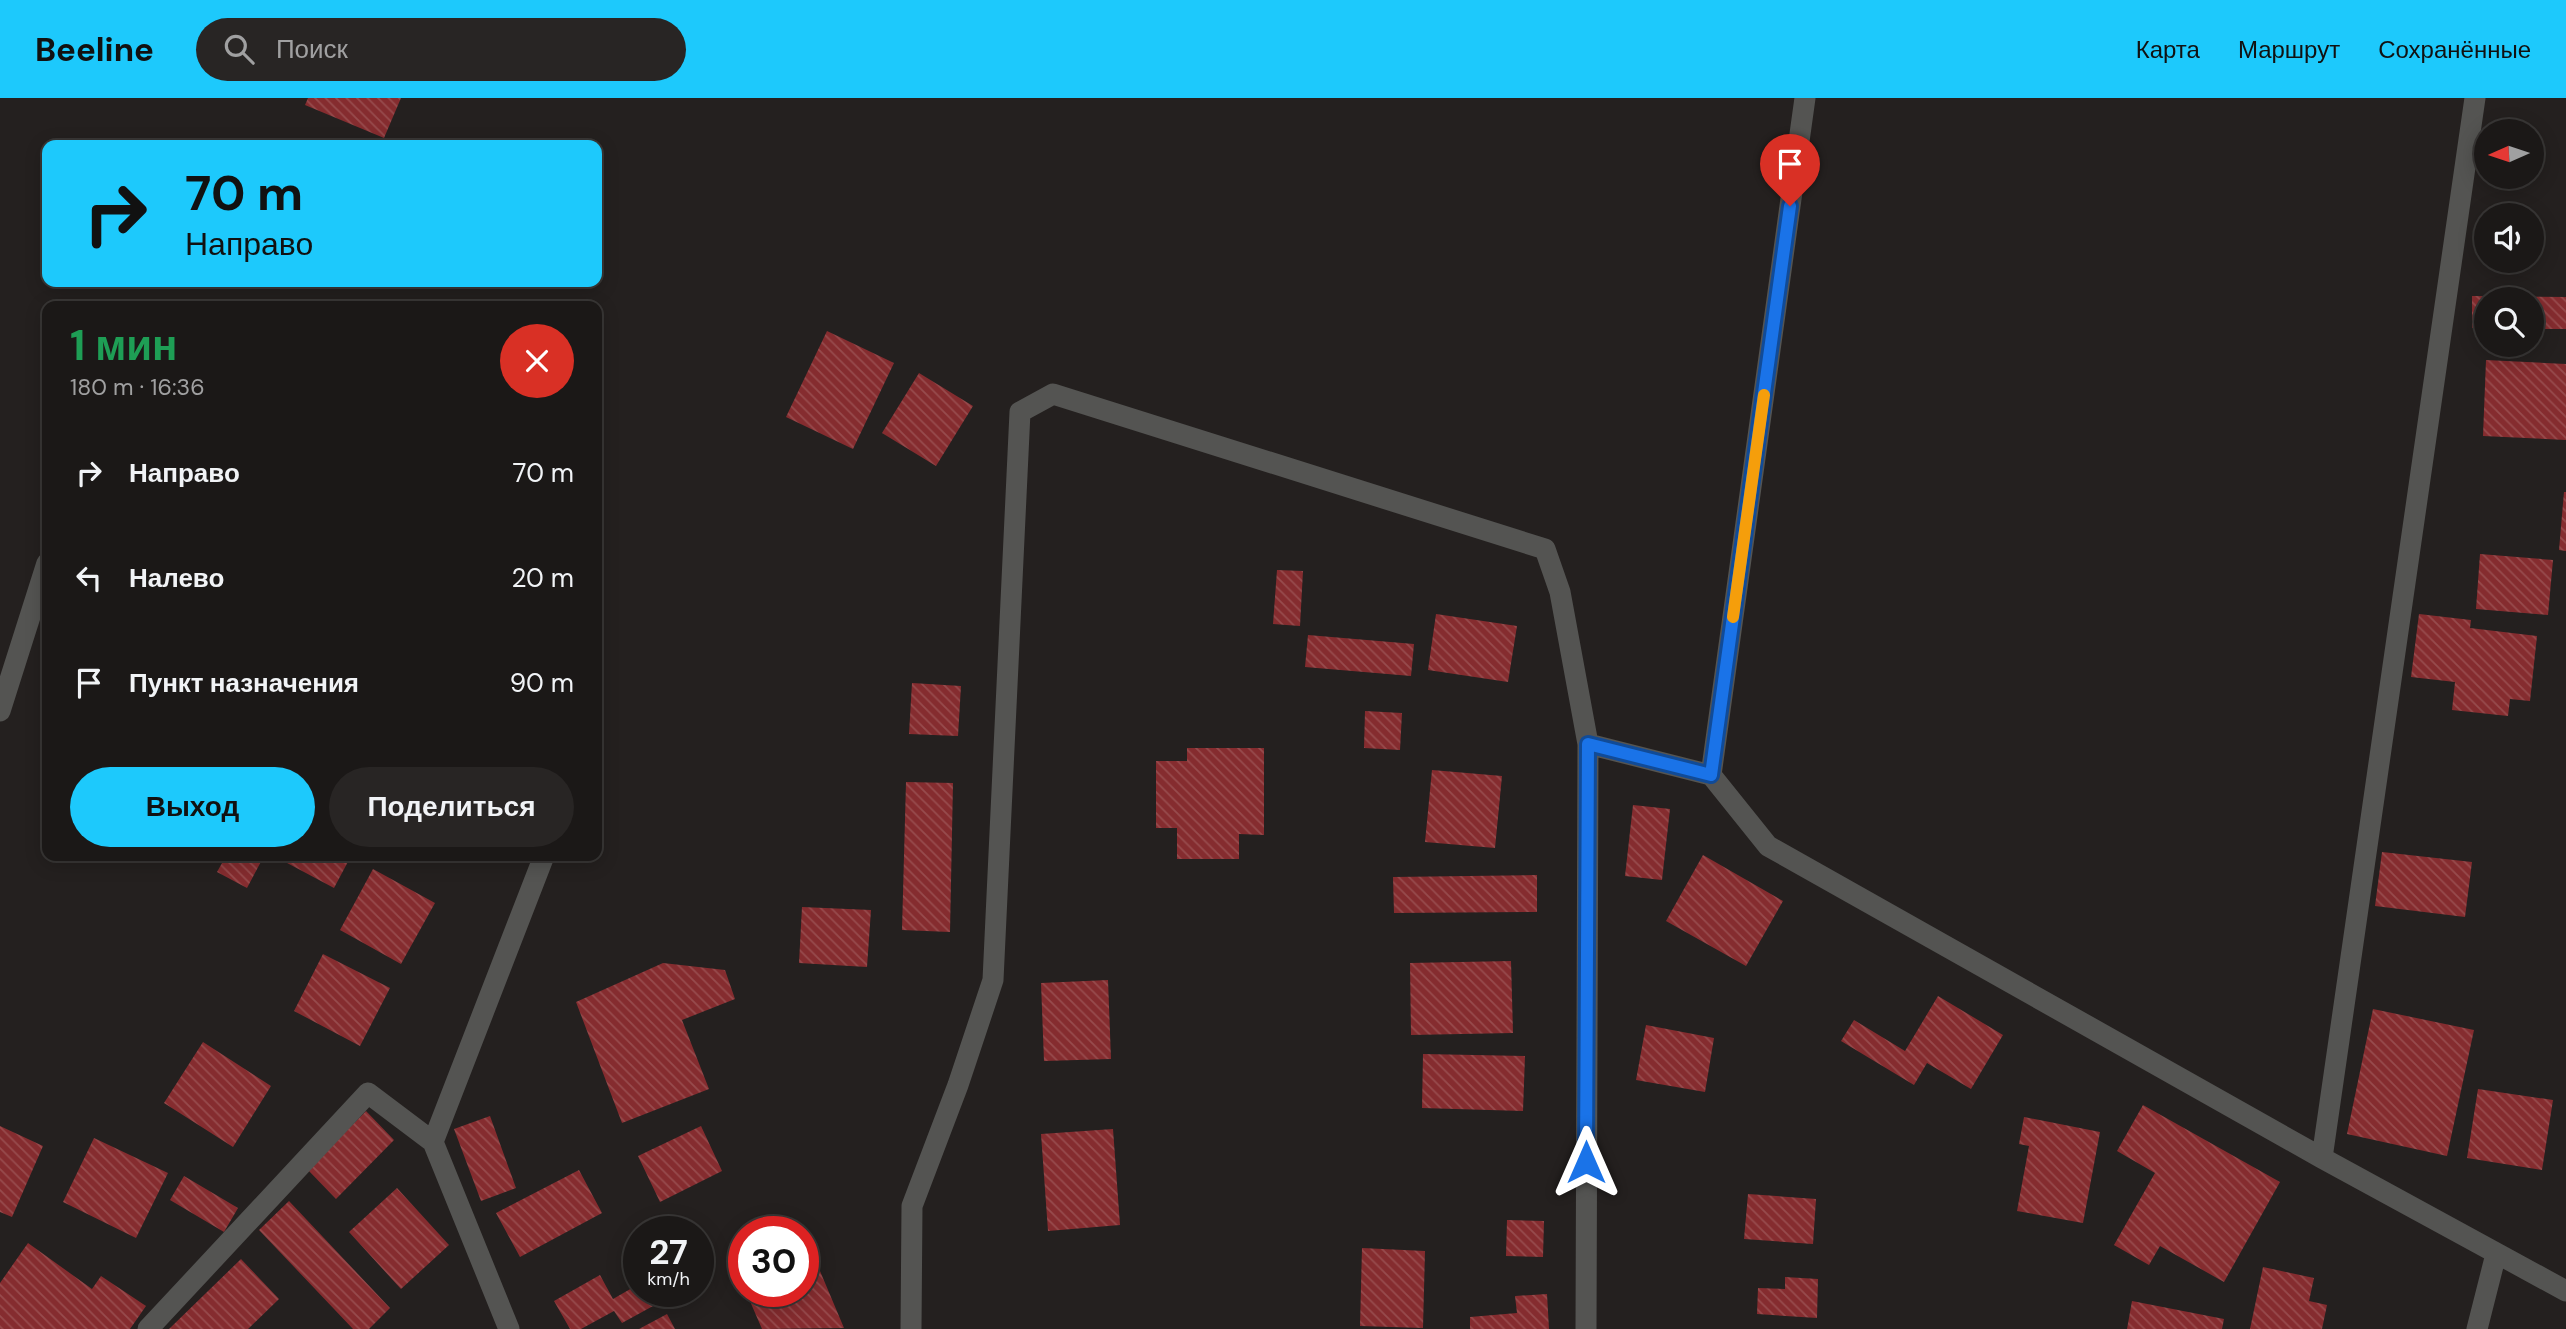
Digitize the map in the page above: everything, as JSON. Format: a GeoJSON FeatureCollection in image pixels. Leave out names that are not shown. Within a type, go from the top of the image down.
{"type":"FeatureCollection","features":[{"type":"Feature","properties":{"kind":"street"},"geometry":{"type":"LineString","coordinates":[[1711,775],[1805,98]]}},
{"type":"Feature","properties":{"kind":"street"},"geometry":{"type":"LineString","coordinates":[[2322,1158],[2475,98]]}},
{"type":"Feature","properties":{"kind":"street"},"geometry":{"type":"LineString","coordinates":[[911,1329],[912,1206],[958,1085],[993,980],[1020,412],[1053,394],[1545,549],[1560,592],[1588,744],[1586,1329]]}},
{"type":"Feature","properties":{"kind":"street"},"geometry":{"type":"LineString","coordinates":[[0,711],[42,579]]}},
{"type":"Feature","properties":{"kind":"street"},"geometry":{"type":"LineString","coordinates":[[1588,744],[1711,775],[1768,846],[2322,1158],[2566,1291]]}},
{"type":"Feature","properties":{"kind":"street"},"geometry":{"type":"LineString","coordinates":[[433,1142],[542,861]]}},
{"type":"Feature","properties":{"kind":"street"},"geometry":{"type":"LineString","coordinates":[[148,1329],[368,1093],[433,1142],[509,1329]]}},
{"type":"Feature","properties":{"kind":"street"},"geometry":{"type":"LineString","coordinates":[[2477,1329],[2496,1255]]}},
{"type":"Feature","properties":{"kind":"building"},"geometry":{"type":"Polygon","coordinates":[[[308,98],[401,98],[384,138],[305,105],[308,98]]]}},
{"type":"Feature","properties":{"kind":"building"},"geometry":{"type":"Polygon","coordinates":[[[2472,296],[2474,296],[2474,328],[2472,296]]]}},
{"type":"Feature","properties":{"kind":"building"},"geometry":{"type":"Polygon","coordinates":[[[2544,297],[2566,297],[2566,329],[2544,329],[2544,297]]]}},
{"type":"Feature","properties":{"kind":"building"},"geometry":{"type":"Polygon","coordinates":[[[827,331],[894,363],[853,449],[786,417],[827,331]]]}},
{"type":"Feature","properties":{"kind":"building"},"geometry":{"type":"Polygon","coordinates":[[[2486,360],[2566,364],[2566,440],[2483,436],[2486,360]]]}},
{"type":"Feature","properties":{"kind":"building"},"geometry":{"type":"Polygon","coordinates":[[[919,373],[973,406],[936,466],[882,433],[919,373]]]}},
{"type":"Feature","properties":{"kind":"building"},"geometry":{"type":"Polygon","coordinates":[[[2566,492],[2566,551],[2559,550],[2566,492]]]}},
{"type":"Feature","properties":{"kind":"building"},"geometry":{"type":"Polygon","coordinates":[[[2480,554],[2553,560],[2548,615],[2476,609],[2480,554]]]}},
{"type":"Feature","properties":{"kind":"building"},"geometry":{"type":"Polygon","coordinates":[[[1277,570],[1303,571],[1300,626],[1273,624],[1277,570]]]}},
{"type":"Feature","properties":{"kind":"building"},"geometry":{"type":"Polygon","coordinates":[[[1436,614],[1517,626],[1508,682],[1428,670],[1436,614]]]}},
{"type":"Feature","properties":{"kind":"building"},"geometry":{"type":"Polygon","coordinates":[[[2419,614],[2471,620],[2470,628],[2537,636],[2530,701],[2510,699],[2508,716],[2452,710],[2455,682],[2411,677],[2419,614]]]}},
{"type":"Feature","properties":{"kind":"building"},"geometry":{"type":"Polygon","coordinates":[[[1308,635],[1414,644],[1411,676],[1305,667],[1308,635]]]}},
{"type":"Feature","properties":{"kind":"building"},"geometry":{"type":"Polygon","coordinates":[[[912,683],[961,686],[958,736],[909,734],[912,683]]]}},
{"type":"Feature","properties":{"kind":"building"},"geometry":{"type":"Polygon","coordinates":[[[1365,711],[1402,713],[1400,750],[1364,748],[1365,711]]]}},
{"type":"Feature","properties":{"kind":"building"},"geometry":{"type":"Polygon","coordinates":[[[1187,748],[1264,748],[1264,835],[1239,834],[1239,859],[1177,859],[1177,828],[1156,828],[1156,761],[1187,761],[1187,748]]]}},
{"type":"Feature","properties":{"kind":"building"},"geometry":{"type":"Polygon","coordinates":[[[1432,770],[1502,776],[1495,848],[1425,842],[1432,770]]]}},
{"type":"Feature","properties":{"kind":"building"},"geometry":{"type":"Polygon","coordinates":[[[906,782],[953,783],[950,932],[902,930],[906,782]]]}},
{"type":"Feature","properties":{"kind":"building"},"geometry":{"type":"Polygon","coordinates":[[[1633,805],[1670,809],[1662,880],[1625,876],[1633,805]]]}},
{"type":"Feature","properties":{"kind":"building"},"geometry":{"type":"Polygon","coordinates":[[[2382,852],[2472,862],[2465,917],[2375,906],[2382,852]]]}},
{"type":"Feature","properties":{"kind":"building"},"geometry":{"type":"Polygon","coordinates":[[[1703,855],[1783,901],[1746,966],[1666,921],[1703,855]]]}},
{"type":"Feature","properties":{"kind":"building"},"geometry":{"type":"Polygon","coordinates":[[[223,861],[261,861],[247,888],[217,872],[223,861]]]}},
{"type":"Feature","properties":{"kind":"building"},"geometry":{"type":"Polygon","coordinates":[[[283,861],[348,861],[334,888],[283,861]]]}},
{"type":"Feature","properties":{"kind":"building"},"geometry":{"type":"Polygon","coordinates":[[[373,869],[435,903],[401,964],[340,930],[373,869]]]}},
{"type":"Feature","properties":{"kind":"building"},"geometry":{"type":"Polygon","coordinates":[[[1537,875],[1537,912],[1394,913],[1393,877],[1537,875]]]}},
{"type":"Feature","properties":{"kind":"building"},"geometry":{"type":"Polygon","coordinates":[[[802,907],[871,910],[867,967],[799,963],[802,907]]]}},
{"type":"Feature","properties":{"kind":"building"},"geometry":{"type":"Polygon","coordinates":[[[323,954],[390,988],[360,1046],[294,1011],[323,954]]]}},
{"type":"Feature","properties":{"kind":"building"},"geometry":{"type":"Polygon","coordinates":[[[1511,961],[1513,1033],[1411,1035],[1410,963],[1511,961]]]}},
{"type":"Feature","properties":{"kind":"building"},"geometry":{"type":"Polygon","coordinates":[[[663,963],[725,970],[735,999],[682,1020],[709,1089],[622,1123],[576,1002],[663,963]]]}},
{"type":"Feature","properties":{"kind":"building"},"geometry":{"type":"Polygon","coordinates":[[[1108,980],[1111,1059],[1044,1061],[1041,983],[1108,980]]]}},
{"type":"Feature","properties":{"kind":"building"},"geometry":{"type":"Polygon","coordinates":[[[1938,996],[2003,1035],[1971,1089],[1927,1063],[1914,1085],[1841,1041],[1854,1020],[1905,1051],[1938,996]]]}},
{"type":"Feature","properties":{"kind":"building"},"geometry":{"type":"Polygon","coordinates":[[[2373,1009],[2474,1030],[2447,1156],[2347,1134],[2373,1009]]]}},
{"type":"Feature","properties":{"kind":"building"},"geometry":{"type":"Polygon","coordinates":[[[1646,1025],[1714,1038],[1705,1092],[1636,1080],[1646,1025]]]}},
{"type":"Feature","properties":{"kind":"building"},"geometry":{"type":"Polygon","coordinates":[[[203,1042],[271,1086],[233,1147],[164,1103],[203,1042]]]}},
{"type":"Feature","properties":{"kind":"building"},"geometry":{"type":"Polygon","coordinates":[[[1423,1054],[1525,1056],[1523,1111],[1422,1108],[1423,1054]]]}},
{"type":"Feature","properties":{"kind":"building"},"geometry":{"type":"Polygon","coordinates":[[[2478,1089],[2553,1100],[2542,1170],[2467,1158],[2478,1089]]]}},
{"type":"Feature","properties":{"kind":"building"},"geometry":{"type":"Polygon","coordinates":[[[2143,1105],[2280,1182],[2224,1282],[2160,1246],[2149,1265],[2114,1245],[2155,1173],[2117,1151],[2143,1105]]]}},
{"type":"Feature","properties":{"kind":"building"},"geometry":{"type":"Polygon","coordinates":[[[366,1111],[394,1140],[336,1199],[308,1170],[366,1111]]]}},
{"type":"Feature","properties":{"kind":"building"},"geometry":{"type":"Polygon","coordinates":[[[490,1116],[516,1188],[481,1201],[454,1129],[490,1116]]]}},
{"type":"Feature","properties":{"kind":"building"},"geometry":{"type":"Polygon","coordinates":[[[2024,1117],[2100,1132],[2083,1223],[2017,1211],[2029,1146],[2019,1144],[2024,1117]]]}},
{"type":"Feature","properties":{"kind":"building"},"geometry":{"type":"Polygon","coordinates":[[[0,1126],[43,1146],[12,1217],[0,1212],[0,1126]]]}},
{"type":"Feature","properties":{"kind":"building"},"geometry":{"type":"Polygon","coordinates":[[[701,1126],[722,1171],[660,1202],[638,1156],[701,1126]]]}},
{"type":"Feature","properties":{"kind":"building"},"geometry":{"type":"Polygon","coordinates":[[[1113,1129],[1120,1225],[1048,1231],[1041,1134],[1113,1129]]]}},
{"type":"Feature","properties":{"kind":"building"},"geometry":{"type":"Polygon","coordinates":[[[94,1138],[168,1173],[136,1238],[63,1202],[94,1138]]]}},
{"type":"Feature","properties":{"kind":"building"},"geometry":{"type":"Polygon","coordinates":[[[579,1170],[602,1213],[520,1257],[496,1213],[579,1170]]]}},
{"type":"Feature","properties":{"kind":"building"},"geometry":{"type":"Polygon","coordinates":[[[184,1176],[238,1208],[224,1232],[170,1200],[184,1176]]]}},
{"type":"Feature","properties":{"kind":"building"},"geometry":{"type":"Polygon","coordinates":[[[397,1188],[449,1245],[401,1289],[349,1232],[397,1188]]]}},
{"type":"Feature","properties":{"kind":"building"},"geometry":{"type":"Polygon","coordinates":[[[1748,1194],[1816,1199],[1813,1244],[1744,1239],[1748,1194]]]}},
{"type":"Feature","properties":{"kind":"building"},"geometry":{"type":"Polygon","coordinates":[[[289,1201],[390,1308],[369,1329],[353,1329],[259,1230],[289,1201]]]}},
{"type":"Feature","properties":{"kind":"building"},"geometry":{"type":"Polygon","coordinates":[[[1507,1220],[1544,1221],[1543,1257],[1506,1256],[1507,1220]]]}},
{"type":"Feature","properties":{"kind":"building"},"geometry":{"type":"Polygon","coordinates":[[[28,1243],[92,1289],[101,1276],[146,1306],[130,1329],[0,1329],[0,1283],[28,1243]]]}},
{"type":"Feature","properties":{"kind":"building"},"geometry":{"type":"Polygon","coordinates":[[[1362,1248],[1425,1251],[1423,1328],[1360,1326],[1362,1248]]]}},
{"type":"Feature","properties":{"kind":"building"},"geometry":{"type":"Polygon","coordinates":[[[241,1259],[279,1299],[248,1329],[169,1329],[241,1259]]]}},
{"type":"Feature","properties":{"kind":"building"},"geometry":{"type":"Polygon","coordinates":[[[2263,1267],[2314,1278],[2309,1301],[2327,1305],[2322,1329],[2250,1329],[2263,1267]]]}},
{"type":"Feature","properties":{"kind":"building"},"geometry":{"type":"Polygon","coordinates":[[[819,1269],[844,1328],[762,1329],[752,1307],[819,1307],[819,1269]]]}},
{"type":"Feature","properties":{"kind":"building"},"geometry":{"type":"Polygon","coordinates":[[[600,1275],[613,1299],[623,1293],[623,1307],[651,1307],[622,1323],[614,1311],[581,1329],[570,1329],[554,1301],[600,1275]]]}},
{"type":"Feature","properties":{"kind":"building"},"geometry":{"type":"Polygon","coordinates":[[[1785,1277],[1818,1279],[1817,1318],[1757,1314],[1758,1288],[1785,1289],[1785,1277]]]}},
{"type":"Feature","properties":{"kind":"building"},"geometry":{"type":"Polygon","coordinates":[[[1547,1294],[1549,1329],[1470,1329],[1470,1317],[1517,1313],[1515,1296],[1547,1294]]]}},
{"type":"Feature","properties":{"kind":"building"},"geometry":{"type":"Polygon","coordinates":[[[2132,1301],[2224,1319],[2222,1329],[2127,1329],[2132,1301]]]}},
{"type":"Feature","properties":{"kind":"building"},"geometry":{"type":"Polygon","coordinates":[[[667,1314],[675,1329],[639,1329],[667,1314]]]}},
{"type":"Feature","properties":{"kind":"slow traffic"},"geometry":{"type":"LineString","coordinates":[[1733,617],[1764,395]]}},
{"type":"Feature","properties":{"kind":"route"},"geometry":{"type":"LineString","coordinates":[[1586,1162],[1588,744],[1711,775],[1790,206]]}}]}
